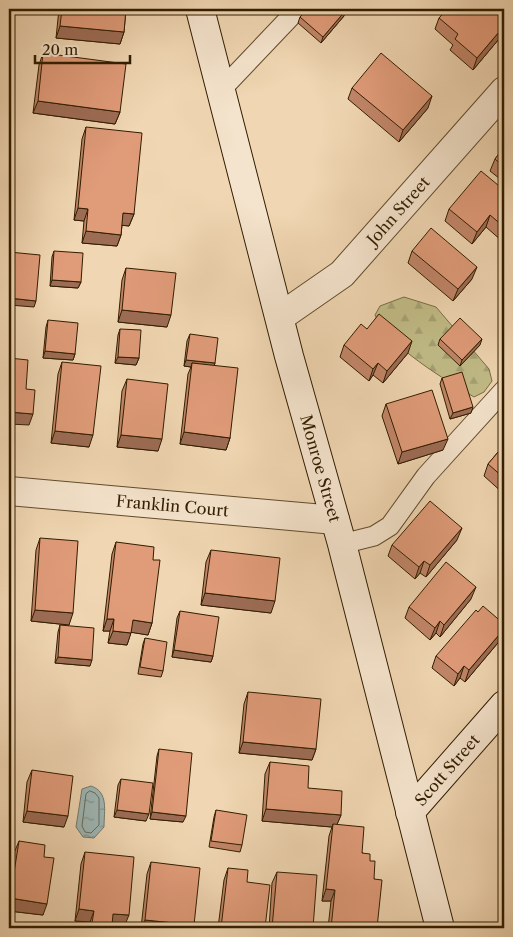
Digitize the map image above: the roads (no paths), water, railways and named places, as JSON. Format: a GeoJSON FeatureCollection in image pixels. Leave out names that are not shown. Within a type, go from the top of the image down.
{"type":"FeatureCollection","features":[{"type":"Feature","properties":{"kind":"main road","name":"Monroe Street"},"geometry":{"type":"LineString","coordinates":[[200,9],[440,928]]}},
{"type":"Feature","properties":{"kind":"main road","name":"John Street"},"geometry":{"type":"LineString","coordinates":[[280,318],[342,274],[504,90]]}},
{"type":"Feature","properties":{"kind":"main road","name":"Franklin Court"},"geometry":{"type":"LineString","coordinates":[[9,491],[338,532]]}},
{"type":"Feature","properties":{"kind":"main road","name":"Scott Street"},"geometry":{"type":"LineString","coordinates":[[410,812],[504,705]]}},
{"type":"Feature","properties":{"kind":"lane"},"geometry":{"type":"LineString","coordinates":[[220,90],[298,9]]}},
{"type":"Feature","properties":{"kind":"lane"},"geometry":{"type":"LineString","coordinates":[[338,532],[374,536],[390,526],[426,476],[504,390]]}},
{"type":"Feature","properties":{"kind":"water"},"geometry":{"type":"Polygon","coordinates":[[[91,786],[101,793],[105,809],[104,827],[94,838],[83,837],[76,827],[82,789],[91,786]]]}}]}
